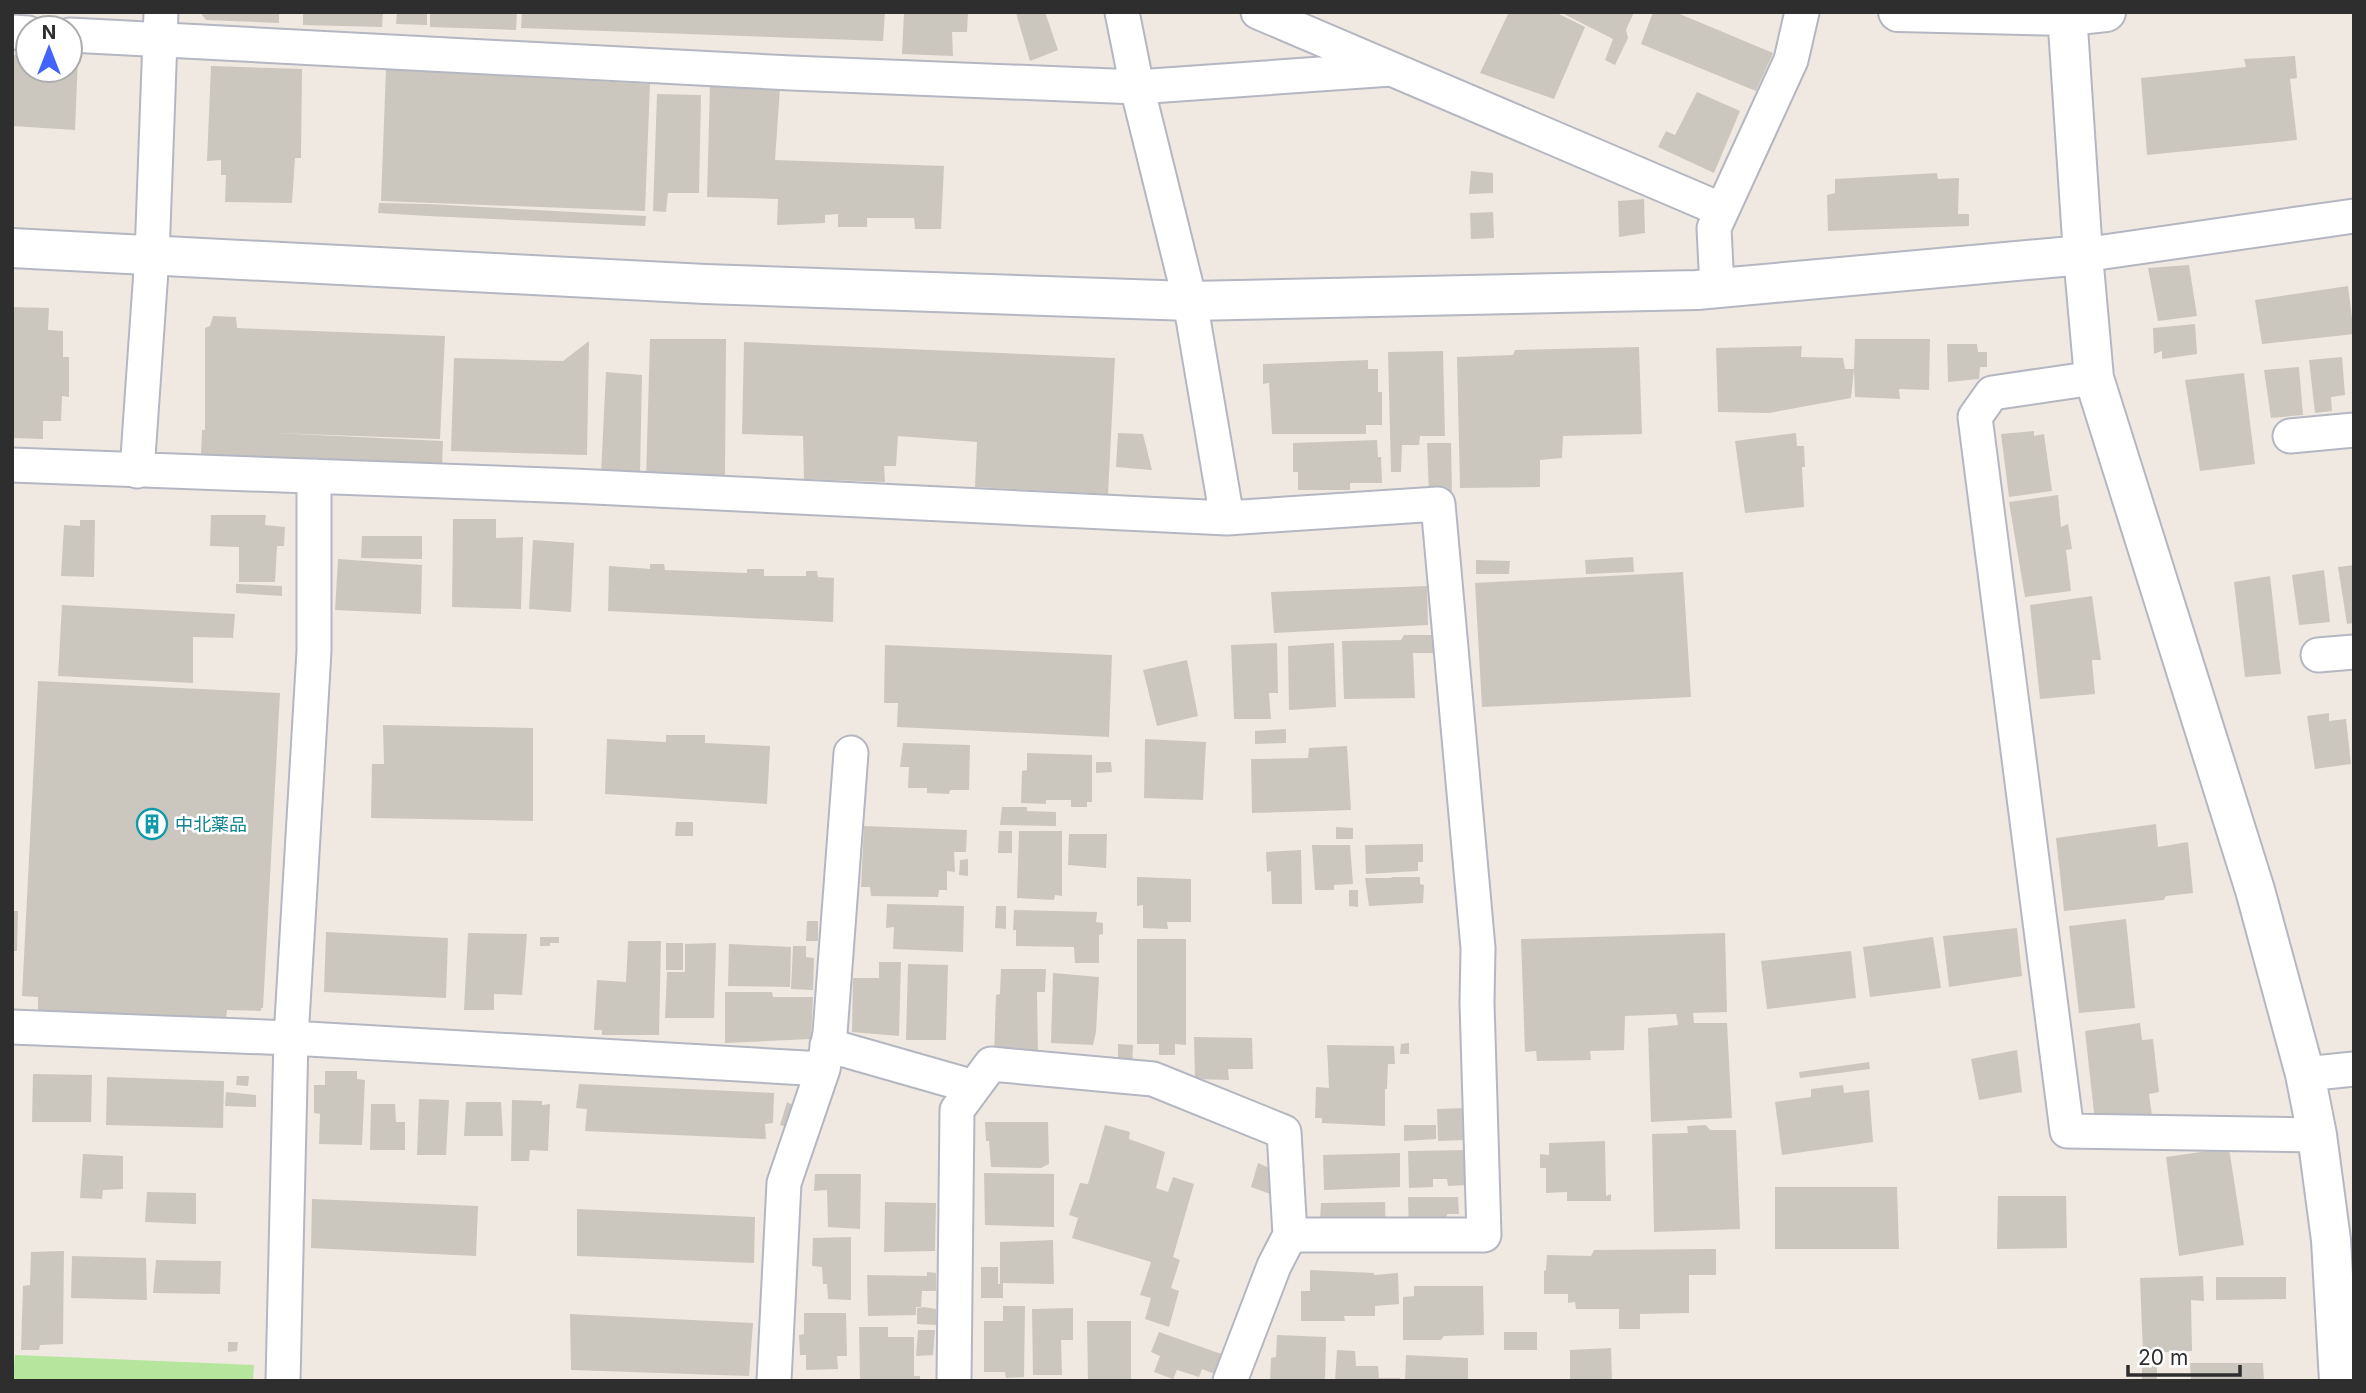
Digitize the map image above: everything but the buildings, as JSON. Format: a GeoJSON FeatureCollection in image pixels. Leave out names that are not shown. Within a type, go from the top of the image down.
{"type":"FeatureCollection","features":[{"type":"Feature","properties":{"kind":"street"},"geometry":{"type":"LineString","coordinates":[[1122,12],[1137,87],[1190,301],[1227,518]]}},
{"type":"Feature","properties":{"kind":"street"},"geometry":{"type":"LineString","coordinates":[[1258,12],[1722,210]]}},
{"type":"Feature","properties":{"kind":"street"},"geometry":{"type":"LineString","coordinates":[[1717,288],[1714,228],[1791,60],[1802,12]]}},
{"type":"Feature","properties":{"kind":"street"},"geometry":{"type":"LineString","coordinates":[[1898,12],[2106,12]]}},
{"type":"Feature","properties":{"kind":"street"},"geometry":{"type":"LineString","coordinates":[[2067,14],[2082,255],[2094,378],[2255,890],[2305,1074],[2317,1135],[2331,1240],[2339,1381]]}},
{"type":"Feature","properties":{"kind":"street"},"geometry":{"type":"LineString","coordinates":[[137,471],[152,256],[161,26]]}},
{"type":"Feature","properties":{"kind":"street"},"geometry":{"type":"LineString","coordinates":[[84,34],[161,26],[791,73],[1137,87],[1391,69]]}},
{"type":"Feature","properties":{"kind":"street"},"geometry":{"type":"LineString","coordinates":[[12,248],[705,284],[1190,301],[1717,288],[2082,255],[2354,216]]}},
{"type":"Feature","properties":{"kind":"street"},"geometry":{"type":"LineString","coordinates":[[2094,378],[1992,393],[1975,417],[2067,1131],[2317,1135]]}},
{"type":"Feature","properties":{"kind":"street"},"geometry":{"type":"LineString","coordinates":[[2290,436],[2354,430]]}},
{"type":"Feature","properties":{"kind":"street"},"geometry":{"type":"LineString","coordinates":[[12,465],[587,487],[1227,518],[1438,504],[1478,948],[1477,1003],[1485,1235],[1290,1235]]}},
{"type":"Feature","properties":{"kind":"street"},"geometry":{"type":"LineString","coordinates":[[283,1381],[291,1038],[314,651],[314,476]]}},
{"type":"Feature","properties":{"kind":"street"},"geometry":{"type":"LineString","coordinates":[[2318,655],[2354,652]]}},
{"type":"Feature","properties":{"kind":"street"},"geometry":{"type":"LineString","coordinates":[[774,1381],[784,1183],[825,1057],[851,753]]}},
{"type":"Feature","properties":{"kind":"street"},"geometry":{"type":"LineString","coordinates":[[12,1027],[825,1057],[974,1087]]}},
{"type":"Feature","properties":{"kind":"street"},"geometry":{"type":"LineString","coordinates":[[954,1381],[957,1110],[991,1064],[1153,1079],[1284,1132],[1290,1235],[1274,1266],[1230,1381]]}},
{"type":"Feature","properties":{"kind":"street"},"geometry":{"type":"LineString","coordinates":[[2305,1074],[2354,1069]]}},
{"type":"Feature","properties":{"kind":"green space"},"geometry":{"type":"Polygon","coordinates":[[[15,1355],[254,1365],[253,1381],[13,1381],[15,1355]]]}},
{"type":"Feature","properties":{"kind":"place","name":"中北薬品"},"geometry":{"type":"Point","coordinates":[152,824]}}]}
